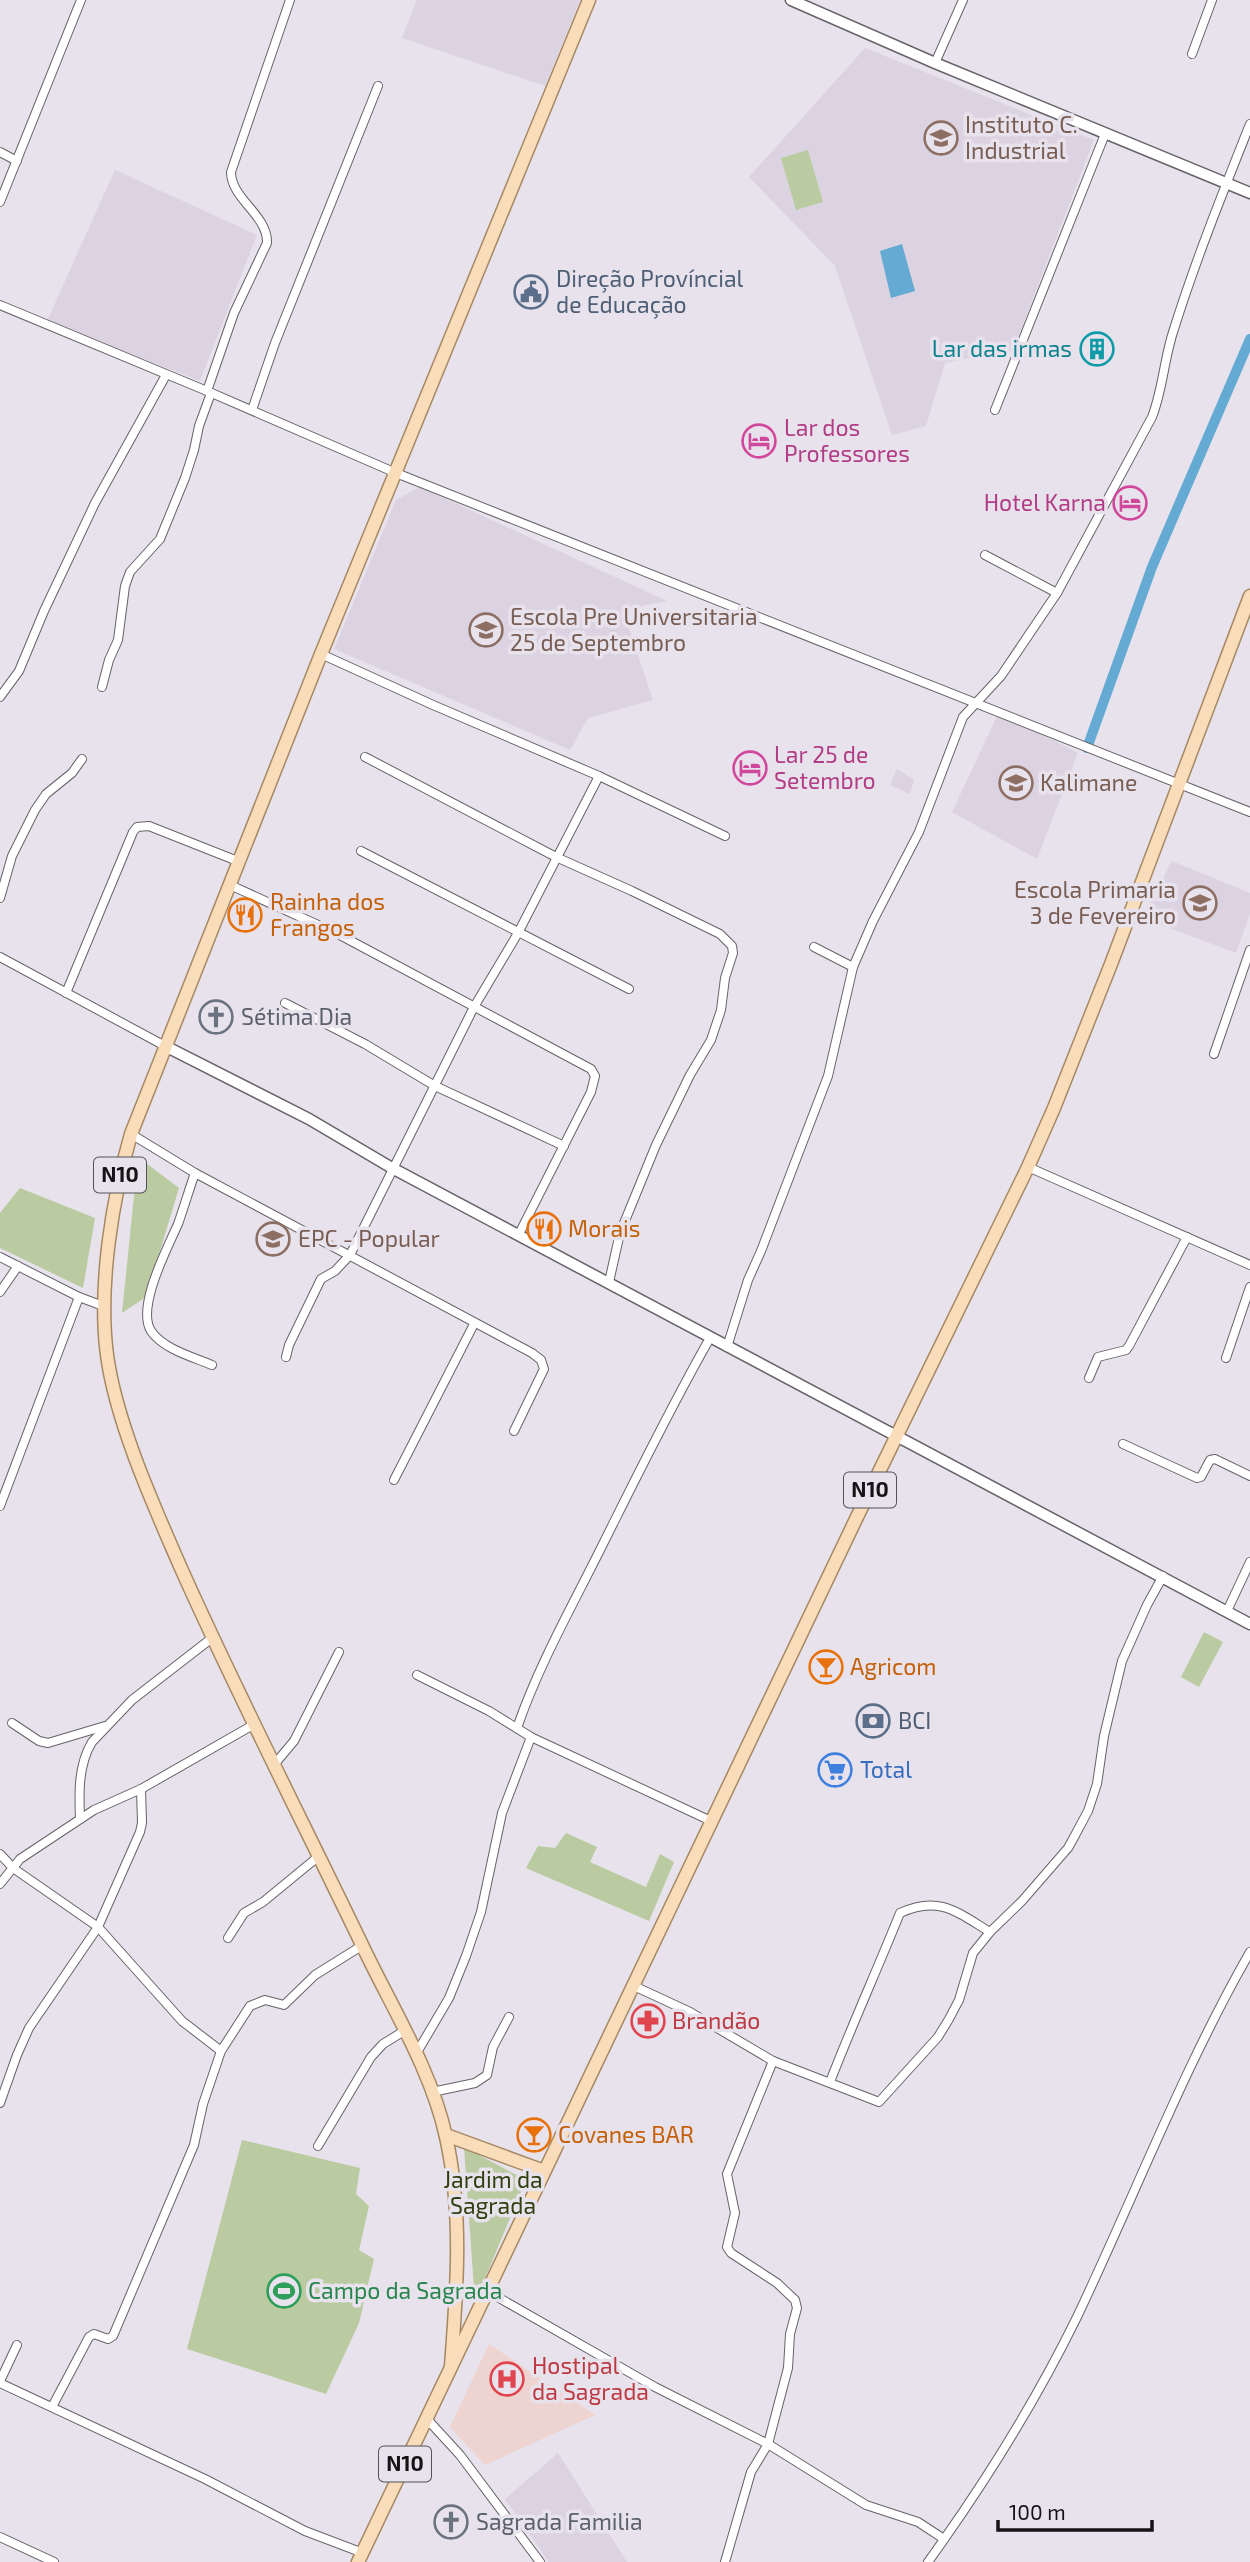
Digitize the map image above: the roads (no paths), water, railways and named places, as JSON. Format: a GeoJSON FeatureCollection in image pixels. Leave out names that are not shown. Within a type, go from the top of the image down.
{"type":"FeatureCollection","features":[{"type":"Feature","properties":{"kind":"main road","name":"N10"},"geometry":{"type":"LineString","coordinates":[[451,2366],[457,2284],[458,2211],[446,2135],[416,2054],[253,1725],[212,1638],[143,1477],[117,1402],[107,1354],[107,1264],[113,1213],[131,1134],[321,654],[589,0]]}},
{"type":"Feature","properties":{"kind":"main road","name":"N10"},"geometry":{"type":"LineString","coordinates":[[360,2558],[711,1821],[1028,1167],[1111,964],[1177,784],[1207,716],[1250,596]]}},
{"type":"Feature","properties":{"kind":"main road"},"geometry":{"type":"LineString","coordinates":[[446,2135],[544,2171]]}},
{"type":"Feature","properties":{"kind":"street"},"geometry":{"type":"LineString","coordinates":[[0,202],[81,0]]}},
{"type":"Feature","properties":{"kind":"street"},"geometry":{"type":"LineString","coordinates":[[102,687],[120,632],[125,586],[130,572],[160,539],[185,478],[234,313],[267,243],[265,230],[233,186],[231,172],[290,0]]}},
{"type":"Feature","properties":{"kind":"street"},"geometry":{"type":"LineString","coordinates":[[791,0],[935,64],[1250,193]]}},
{"type":"Feature","properties":{"kind":"street"},"geometry":{"type":"LineString","coordinates":[[935,64],[963,0]]}},
{"type":"Feature","properties":{"kind":"street"},"geometry":{"type":"LineString","coordinates":[[1192,54],[1212,0]]}},
{"type":"Feature","properties":{"kind":"street"},"geometry":{"type":"LineString","coordinates":[[252,410],[275,343],[378,86]]}},
{"type":"Feature","properties":{"kind":"street"},"geometry":{"type":"LineString","coordinates":[[727,1346],[748,1280],[828,1076],[853,967],[873,921],[919,832],[963,717],[1001,676],[1057,593],[1152,417],[1160,397],[1168,347],[1193,267],[1250,124]]}},
{"type":"Feature","properties":{"kind":"street"},"geometry":{"type":"LineString","coordinates":[[995,410],[1105,134]]}},
{"type":"Feature","properties":{"kind":"street"},"geometry":{"type":"LineString","coordinates":[[0,152],[17,161]]}},
{"type":"Feature","properties":{"kind":"street"},"geometry":{"type":"LineString","coordinates":[[0,306],[396,473],[1250,812]]}},
{"type":"Feature","properties":{"kind":"street"},"geometry":{"type":"LineString","coordinates":[[0,697],[19,671],[95,503],[166,375]]}},
{"type":"Feature","properties":{"kind":"street"},"geometry":{"type":"LineString","coordinates":[[985,555],[1057,593]]}},
{"type":"Feature","properties":{"kind":"street"},"geometry":{"type":"LineString","coordinates":[[321,654],[599,776],[725,836]]}},
{"type":"Feature","properties":{"kind":"street"},"geometry":{"type":"LineString","coordinates":[[365,757],[556,857],[720,934],[732,946],[733,953],[725,978],[721,1010],[711,1040],[690,1074],[656,1145],[621,1233],[609,1282]]}},
{"type":"Feature","properties":{"kind":"street"},"geometry":{"type":"LineString","coordinates":[[0,898],[12,856],[35,810],[46,794],[72,774],[82,759]]}},
{"type":"Feature","properties":{"kind":"street"},"geometry":{"type":"LineString","coordinates":[[286,1357],[289,1345],[321,1279],[350,1255],[474,1007],[518,933],[599,776]]}},
{"type":"Feature","properties":{"kind":"street"},"geometry":{"type":"LineString","coordinates":[[66,993],[137,827],[149,826],[240,862]]}},
{"type":"Feature","properties":{"kind":"street"},"geometry":{"type":"LineString","coordinates":[[361,851],[629,989]]}},
{"type":"Feature","properties":{"kind":"street"},"geometry":{"type":"LineString","coordinates":[[230,885],[338,934],[591,1069],[595,1076],[591,1092],[519,1234]]}},
{"type":"Feature","properties":{"kind":"street"},"geometry":{"type":"LineString","coordinates":[[814,947],[853,967]]}},
{"type":"Feature","properties":{"kind":"street"},"geometry":{"type":"LineString","coordinates":[[1214,1054],[1250,950]]}},
{"type":"Feature","properties":{"kind":"street"},"geometry":{"type":"LineString","coordinates":[[0,957],[165,1046],[309,1119],[392,1168],[1250,1624]]}},
{"type":"Feature","properties":{"kind":"street"},"geometry":{"type":"LineString","coordinates":[[285,1003],[365,1044],[435,1086],[564,1146]]}},
{"type":"Feature","properties":{"kind":"street"},"geometry":{"type":"LineString","coordinates":[[131,1134],[195,1173],[532,1353],[544,1365],[542,1375],[514,1431]]}},
{"type":"Feature","properties":{"kind":"street"},"geometry":{"type":"LineString","coordinates":[[1028,1167],[1250,1265]]}},
{"type":"Feature","properties":{"kind":"street"},"geometry":{"type":"LineString","coordinates":[[195,1173],[155,1278],[148,1325],[158,1339],[184,1354],[212,1365]]}},
{"type":"Feature","properties":{"kind":"street"},"geometry":{"type":"LineString","coordinates":[[1089,1378],[1098,1357],[1126,1350],[1129,1346],[1187,1237]]}},
{"type":"Feature","properties":{"kind":"street"},"geometry":{"type":"LineString","coordinates":[[0,1257],[79,1297],[106,1307]]}},
{"type":"Feature","properties":{"kind":"street"},"geometry":{"type":"LineString","coordinates":[[0,1292],[18,1266]]}},
{"type":"Feature","properties":{"kind":"street"},"geometry":{"type":"LineString","coordinates":[[1226,1358],[1250,1287]]}},
{"type":"Feature","properties":{"kind":"street"},"geometry":{"type":"LineString","coordinates":[[0,1506],[79,1297]]}},
{"type":"Feature","properties":{"kind":"street"},"geometry":{"type":"LineString","coordinates":[[394,1480],[474,1324]]}},
{"type":"Feature","properties":{"kind":"street"},"geometry":{"type":"LineString","coordinates":[[517,1728],[528,1695],[573,1603],[674,1400],[710,1338]]}},
{"type":"Feature","properties":{"kind":"street"},"geometry":{"type":"LineString","coordinates":[[1123,1444],[1197,1478],[1201,1477],[1210,1460],[1215,1459],[1250,1476]]}},
{"type":"Feature","properties":{"kind":"street"},"geometry":{"type":"LineString","coordinates":[[1227,1611],[1250,1562]]}},
{"type":"Feature","properties":{"kind":"street"},"geometry":{"type":"LineString","coordinates":[[634,1986],[690,2012],[773,2061],[876,2101],[882,2100],[938,2037],[959,2000],[973,1953],[1068,1848],[1088,1811],[1097,1784],[1104,1736],[1122,1661],[1163,1576]]}},
{"type":"Feature","properties":{"kind":"street"},"geometry":{"type":"LineString","coordinates":[[80,1819],[80,1775],[88,1750],[132,1700],[212,1638]]}},
{"type":"Feature","properties":{"kind":"street"},"geometry":{"type":"LineString","coordinates":[[273,1766],[295,1741],[339,1652]]}},
{"type":"Feature","properties":{"kind":"street"},"geometry":{"type":"LineString","coordinates":[[417,1675],[531,1737],[711,1821]]}},
{"type":"Feature","properties":{"kind":"street"},"geometry":{"type":"LineString","coordinates":[[12,1723],[39,1741],[48,1743],[108,1725]]}},
{"type":"Feature","properties":{"kind":"street"},"geometry":{"type":"LineString","coordinates":[[0,1884],[20,1859],[94,1810],[141,1789],[253,1725]]}},
{"type":"Feature","properties":{"kind":"street"},"geometry":{"type":"LineString","coordinates":[[416,2054],[449,1998],[466,1956],[481,1912],[502,1813],[531,1737]]}},
{"type":"Feature","properties":{"kind":"street"},"geometry":{"type":"LineString","coordinates":[[0,2103],[29,2028],[98,1927],[140,1832],[141,1789]]}},
{"type":"Feature","properties":{"kind":"street"},"geometry":{"type":"LineString","coordinates":[[0,1854],[13,1868],[98,1927],[181,2021],[221,2051]]}},
{"type":"Feature","properties":{"kind":"street"},"geometry":{"type":"LineString","coordinates":[[228,1938],[244,1913],[263,1902],[319,1856]]}},
{"type":"Feature","properties":{"kind":"street"},"geometry":{"type":"LineString","coordinates":[[830,2082],[869,1982],[879,1966],[900,1913],[927,1904],[941,1905],[960,1913],[990,1932]]}},
{"type":"Feature","properties":{"kind":"street"},"geometry":{"type":"LineString","coordinates":[[52,2407],[89,2337],[94,2334],[108,2339],[114,2333],[194,2145],[221,2051],[250,2006],[265,2000],[284,2005],[315,1975],[363,1945]]}},
{"type":"Feature","properties":{"kind":"street"},"geometry":{"type":"LineString","coordinates":[[928,2562],[1004,2452],[1065,2339],[1165,2118],[1250,1952]]}},
{"type":"Feature","properties":{"kind":"street"},"geometry":{"type":"LineString","coordinates":[[432,2092],[475,2083],[488,2075],[494,2047],[509,2017]]}},
{"type":"Feature","properties":{"kind":"street"},"geometry":{"type":"LineString","coordinates":[[318,2146],[372,2057],[383,2044],[404,2031]]}},
{"type":"Feature","properties":{"kind":"street"},"geometry":{"type":"LineString","coordinates":[[725,2562],[751,2472],[768,2444],[788,2368],[790,2334],[797,2308],[795,2300],[777,2283],[728,2250],[735,2213],[727,2174],[773,2061]]}},
{"type":"Feature","properties":{"kind":"street"},"geometry":{"type":"LineString","coordinates":[[487,2291],[655,2387],[768,2444],[866,2505],[918,2522],[944,2539]]}},
{"type":"Feature","properties":{"kind":"street"},"geometry":{"type":"LineString","coordinates":[[17,2345],[0,2382],[205,2479],[360,2558]]}},
{"type":"Feature","properties":{"kind":"street"},"geometry":{"type":"LineString","coordinates":[[427,2419],[460,2455],[540,2562]]}},
{"type":"Feature","properties":{"kind":"street"},"geometry":{"type":"LineString","coordinates":[[0,2537],[54,2562]]}},
{"type":"Feature","properties":{"kind":"water"},"geometry":{"type":"Polygon","coordinates":[[[902,244],[915,291],[891,298],[880,251],[902,244]]]}},
{"type":"Feature","properties":{"kind":"waterway"},"geometry":{"type":"LineString","coordinates":[[1087,748],[1152,567],[1250,339]]}},
{"type":"Feature","properties":{"kind":"place","name":"Instituto C. Industrial"},"geometry":{"type":"Point","coordinates":[941,138]}},
{"type":"Feature","properties":{"kind":"place","name":"Direção Províncial de Educação"},"geometry":{"type":"Point","coordinates":[531,292]}},
{"type":"Feature","properties":{"kind":"place","name":"Lar das irmas"},"geometry":{"type":"Point","coordinates":[1097,349]}},
{"type":"Feature","properties":{"kind":"place","name":"Lar dos Professores"},"geometry":{"type":"Point","coordinates":[759,441]}},
{"type":"Feature","properties":{"kind":"place","name":"Hotel Karna"},"geometry":{"type":"Point","coordinates":[1130,503]}},
{"type":"Feature","properties":{"kind":"place","name":"Escola Pre Universitaria 25 de Septembro"},"geometry":{"type":"Point","coordinates":[486,630]}},
{"type":"Feature","properties":{"kind":"place","name":"Lar 25 de Setembro"},"geometry":{"type":"Point","coordinates":[750,768]}},
{"type":"Feature","properties":{"kind":"place","name":"Kalimane"},"geometry":{"type":"Point","coordinates":[1016,783]}},
{"type":"Feature","properties":{"kind":"place","name":"Escola Primaria 3 de Fevereiro"},"geometry":{"type":"Point","coordinates":[1200,903]}},
{"type":"Feature","properties":{"kind":"place","name":"Rainha dos Frangos"},"geometry":{"type":"Point","coordinates":[245,915]}},
{"type":"Feature","properties":{"kind":"place","name":"Sétima Dia"},"geometry":{"type":"Point","coordinates":[216,1017]}},
{"type":"Feature","properties":{"kind":"place","name":"Morais"},"geometry":{"type":"Point","coordinates":[544,1229]}},
{"type":"Feature","properties":{"kind":"place","name":"EPC - Popular"},"geometry":{"type":"Point","coordinates":[273,1239]}},
{"type":"Feature","properties":{"kind":"place","name":"Agricom"},"geometry":{"type":"Point","coordinates":[826,1667]}},
{"type":"Feature","properties":{"kind":"place","name":"BCI"},"geometry":{"type":"Point","coordinates":[873,1721]}},
{"type":"Feature","properties":{"kind":"place","name":"Total"},"geometry":{"type":"Point","coordinates":[835,1770]}},
{"type":"Feature","properties":{"kind":"place","name":"Brandão"},"geometry":{"type":"Point","coordinates":[648,2021]}},
{"type":"Feature","properties":{"kind":"place","name":"Covanes BAR"},"geometry":{"type":"Point","coordinates":[534,2135]}},
{"type":"Feature","properties":{"kind":"place","name":"Campo da Sagrada"},"geometry":{"type":"Point","coordinates":[284,2291]}},
{"type":"Feature","properties":{"kind":"place","name":"Hostipal da Sagrada"},"geometry":{"type":"Point","coordinates":[507,2379]}},
{"type":"Feature","properties":{"kind":"place","name":"Sagrada Familia"},"geometry":{"type":"Point","coordinates":[451,2522]}},
{"type":"Feature","properties":{"kind":"park label","name":"Jardim da Sagrada"},"geometry":{"type":"Point","coordinates":[493,2193]}}]}
